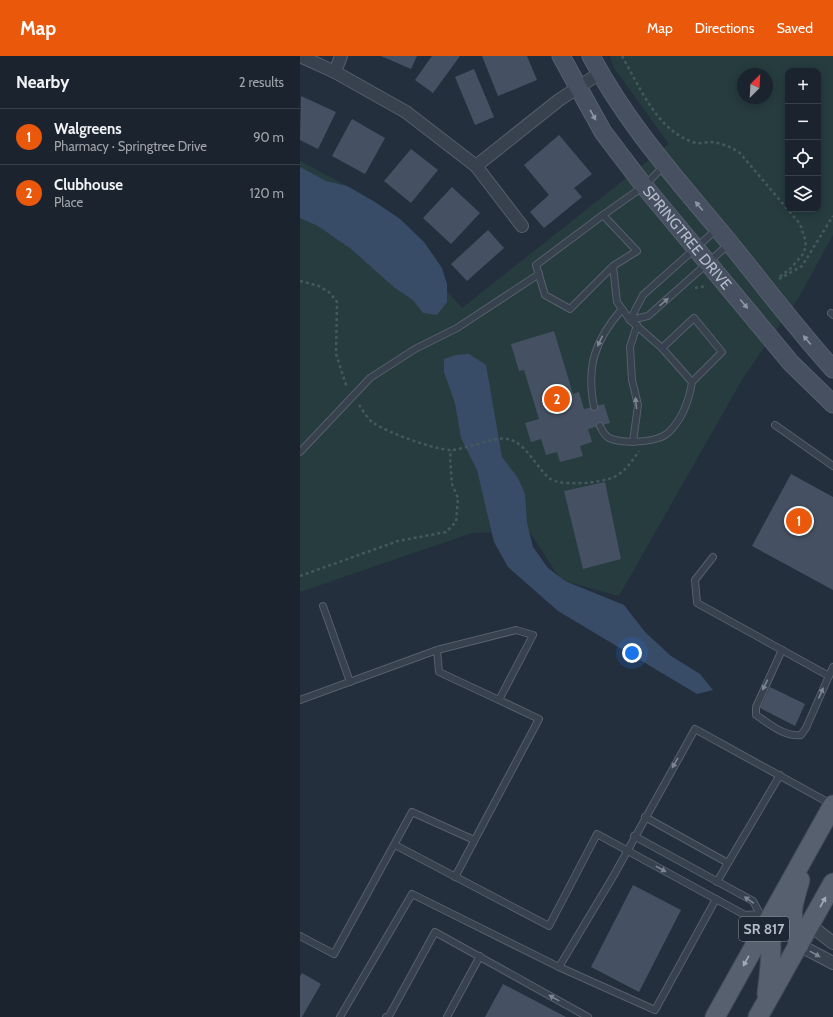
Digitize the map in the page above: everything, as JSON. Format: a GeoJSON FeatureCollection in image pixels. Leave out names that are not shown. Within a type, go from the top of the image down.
{"type":"FeatureCollection","features":[{"type":"Feature","properties":{"kind":"main road","name":"SR 817"},"geometry":{"type":"LineString","coordinates":[[714,1017],[765,917],[813,841],[833,805]]}},
{"type":"Feature","properties":{"kind":"main road"},"geometry":{"type":"LineString","coordinates":[[798,945],[791,920],[793,904],[813,841]]}},
{"type":"Feature","properties":{"kind":"main road","name":"SR 817"},"geometry":{"type":"LineString","coordinates":[[762,1010],[833,883]]}},
{"type":"Feature","properties":{"kind":"main road"},"geometry":{"type":"LineString","coordinates":[[762,1010],[772,957],[772,940],[765,917]]}},
{"type":"Feature","properties":{"kind":"street"},"geometry":{"type":"LineString","coordinates":[[300,56],[335,72],[406,112],[476,166],[522,226]]}},
{"type":"Feature","properties":{"kind":"street"},"geometry":{"type":"LineString","coordinates":[[335,72],[341,56]]}},
{"type":"Feature","properties":{"kind":"street","name":"SPRINGTREE DRIVE"},"geometry":{"type":"LineString","coordinates":[[561,56],[603,132],[644,186],[791,363],[833,404]]}},
{"type":"Feature","properties":{"kind":"street","name":"SPRINGTREE DRIVE"},"geometry":{"type":"LineString","coordinates":[[591,56],[600,74],[638,131],[664,166],[718,228],[808,341],[833,369]]}},
{"type":"Feature","properties":{"kind":"street"},"geometry":{"type":"LineString","coordinates":[[476,166],[559,100],[600,74]]}},
{"type":"Feature","properties":{"kind":"street"},"geometry":{"type":"LineString","coordinates":[[810,925],[833,943]]}},
{"type":"Feature","properties":{"kind":"street"},"geometry":{"type":"LineString","coordinates":[[798,945],[833,963]]}},
{"type":"Feature","properties":{"kind":"lane"},"geometry":{"type":"LineString","coordinates":[[603,215],[637,251],[613,266],[570,309],[545,295],[536,265],[603,215],[644,186],[664,166]]}},
{"type":"Feature","properties":{"kind":"lane"},"geometry":{"type":"LineString","coordinates":[[630,320],[643,295],[718,228]]}},
{"type":"Feature","properties":{"kind":"lane"},"geometry":{"type":"LineString","coordinates":[[630,320],[648,316],[730,243]]}},
{"type":"Feature","properties":{"kind":"lane"},"geometry":{"type":"LineString","coordinates":[[613,266],[617,302],[630,320],[662,348],[692,382]]}},
{"type":"Feature","properties":{"kind":"lane"},"geometry":{"type":"LineString","coordinates":[[300,452],[370,378],[415,349],[457,328],[539,274]]}},
{"type":"Feature","properties":{"kind":"lane"},"geometry":{"type":"LineString","coordinates":[[594,407],[591,391],[591,369],[595,352],[601,337],[622,309]]}},
{"type":"Feature","properties":{"kind":"lane"},"geometry":{"type":"LineString","coordinates":[[600,426],[603,433],[609,438],[633,442],[654,440],[668,433],[684,413],[690,395],[692,382],[722,352],[694,318],[662,348]]}},
{"type":"Feature","properties":{"kind":"lane"},"geometry":{"type":"LineString","coordinates":[[633,442],[638,405],[632,380],[630,347],[637,325]]}},
{"type":"Feature","properties":{"kind":"lane"},"geometry":{"type":"LineString","coordinates":[[775,425],[833,466]]}},
{"type":"Feature","properties":{"kind":"lane"},"geometry":{"type":"LineString","coordinates":[[713,557],[695,580],[697,603],[829,676]]}},
{"type":"Feature","properties":{"kind":"lane"},"geometry":{"type":"LineString","coordinates":[[323,606],[350,682]]}},
{"type":"Feature","properties":{"kind":"lane"},"geometry":{"type":"LineString","coordinates":[[300,700],[437,650],[516,630],[533,635],[499,700]]}},
{"type":"Feature","properties":{"kind":"lane"},"geometry":{"type":"LineString","coordinates":[[437,650],[439,672],[539,718],[455,877]]}},
{"type":"Feature","properties":{"kind":"lane"},"geometry":{"type":"LineString","coordinates":[[782,650],[756,707],[756,715],[783,732],[794,736],[801,735],[806,728],[833,667]]}},
{"type":"Feature","properties":{"kind":"lane"},"geometry":{"type":"LineString","coordinates":[[559,967],[614,875],[634,836],[695,729],[833,805]]}},
{"type":"Feature","properties":{"kind":"lane"},"geometry":{"type":"LineString","coordinates":[[718,882],[780,775]]}},
{"type":"Feature","properties":{"kind":"lane"},"geometry":{"type":"LineString","coordinates":[[300,936],[334,954],[412,812],[474,840]]}},
{"type":"Feature","properties":{"kind":"lane"},"geometry":{"type":"LineString","coordinates":[[645,817],[728,863]]}},
{"type":"Feature","properties":{"kind":"lane"},"geometry":{"type":"LineString","coordinates":[[395,845],[549,926],[597,834],[745,915],[765,917]]}},
{"type":"Feature","properties":{"kind":"lane"},"geometry":{"type":"LineString","coordinates":[[634,836],[753,901],[765,917]]}},
{"type":"Feature","properties":{"kind":"lane"},"geometry":{"type":"LineString","coordinates":[[340,1017],[412,894],[559,967],[655,1010],[716,899]]}},
{"type":"Feature","properties":{"kind":"lane"},"geometry":{"type":"LineString","coordinates":[[389,1017],[435,932],[588,1017]]}},
{"type":"Feature","properties":{"kind":"lane"},"geometry":{"type":"LineString","coordinates":[[447,1017],[480,956]]}},
{"type":"Feature","properties":{"kind":"path"},"geometry":{"type":"LineString","coordinates":[[622,56],[644,96],[660,119],[679,136],[697,143],[726,144],[739,152],[800,224],[806,242],[804,253],[790,269],[765,287]]}},
{"type":"Feature","properties":{"kind":"path"},"geometry":{"type":"LineString","coordinates":[[765,287],[802,266],[833,216]]}},
{"type":"Feature","properties":{"kind":"path"},"geometry":{"type":"LineString","coordinates":[[693,288],[707,286],[712,292]]}},
{"type":"Feature","properties":{"kind":"path"},"geometry":{"type":"LineString","coordinates":[[463,448],[506,438],[516,442],[550,480],[568,484],[593,482],[614,477],[628,468],[640,451],[641,441]]}},
{"type":"Feature","properties":{"kind":"path"},"geometry":{"type":"LineString","coordinates":[[300,576],[398,540],[446,532],[456,522],[458,498],[452,484],[450,458],[451,450]]}},
{"type":"Feature","properties":{"kind":"green space"},"geometry":{"type":"Polygon","coordinates":[[[610,56],[833,56],[833,235],[798,299],[743,378],[619,596],[561,580],[529,531],[472,533],[300,592],[300,161],[362,194],[462,308],[669,144],[614,68],[610,56]]]}},
{"type":"Feature","properties":{"kind":"water"},"geometry":{"type":"Polygon","coordinates":[[[300,167],[326,181],[347,186],[375,202],[400,219],[424,242],[442,268],[447,284],[447,302],[437,315],[423,313],[413,300],[395,288],[351,249],[318,226],[300,218],[300,167]]]}},
{"type":"Feature","properties":{"kind":"water"},"geometry":{"type":"Polygon","coordinates":[[[469,354],[486,365],[502,457],[518,478],[525,494],[527,523],[533,547],[548,568],[565,581],[624,605],[645,632],[671,656],[700,674],[713,690],[697,694],[558,611],[508,567],[494,542],[477,470],[461,438],[455,403],[444,372],[444,359],[456,355],[469,354]]]}},
{"type":"Feature","properties":{"kind":"building"},"geometry":{"type":"Polygon","coordinates":[[[381,56],[417,56],[411,69],[381,56]]]}},
{"type":"Feature","properties":{"kind":"building"},"geometry":{"type":"Polygon","coordinates":[[[432,56],[460,56],[433,93],[415,80],[432,56]]]}},
{"type":"Feature","properties":{"kind":"building"},"geometry":{"type":"Polygon","coordinates":[[[482,56],[527,56],[537,80],[498,96],[482,56]]]}},
{"type":"Feature","properties":{"kind":"building"},"geometry":{"type":"Polygon","coordinates":[[[474,69],[494,117],[475,125],[455,77],[474,69]]]}},
{"type":"Feature","properties":{"kind":"building"},"geometry":{"type":"Polygon","coordinates":[[[301,96],[336,112],[318,149],[300,140],[301,96]]]}},
{"type":"Feature","properties":{"kind":"building"},"geometry":{"type":"Polygon","coordinates":[[[352,119],[385,138],[365,174],[332,156],[352,119]]]}},
{"type":"Feature","properties":{"kind":"building"},"geometry":{"type":"Polygon","coordinates":[[[559,135],[592,174],[574,188],[582,197],[544,228],[530,212],[549,195],[524,165],[559,135]]]}},
{"type":"Feature","properties":{"kind":"building"},"geometry":{"type":"Polygon","coordinates":[[[411,149],[438,170],[411,203],[384,181],[411,149]]]}},
{"type":"Feature","properties":{"kind":"building"},"geometry":{"type":"Polygon","coordinates":[[[452,187],[480,213],[451,244],[423,218],[452,187]]]}},
{"type":"Feature","properties":{"kind":"building"},"geometry":{"type":"Polygon","coordinates":[[[488,230],[504,248],[467,281],[451,264],[488,230]]]}},
{"type":"Feature","properties":{"kind":"building"},"geometry":{"type":"Polygon","coordinates":[[[554,331],[573,394],[579,392],[584,409],[604,404],[610,423],[588,429],[592,442],[580,446],[583,456],[560,462],[557,452],[546,455],[541,439],[531,442],[525,423],[539,419],[524,370],[519,371],[511,344],[554,331]]]}},
{"type":"Feature","properties":{"kind":"building"},"geometry":{"type":"Polygon","coordinates":[[[791,474],[833,497],[833,590],[752,546],[791,474]]]}},
{"type":"Feature","properties":{"kind":"building"},"geometry":{"type":"Polygon","coordinates":[[[605,482],[621,559],[583,569],[564,491],[605,482]]]}},
{"type":"Feature","properties":{"kind":"building"},"geometry":{"type":"Polygon","coordinates":[[[770,687],[805,704],[795,726],[760,708],[770,687]]]}},
{"type":"Feature","properties":{"kind":"building"},"geometry":{"type":"Polygon","coordinates":[[[633,885],[681,910],[639,992],[591,967],[633,885]]]}},
{"type":"Feature","properties":{"kind":"building"},"geometry":{"type":"Polygon","coordinates":[[[302,973],[321,984],[302,1017],[300,1017],[300,976],[302,973]]]}},
{"type":"Feature","properties":{"kind":"building"},"geometry":{"type":"Polygon","coordinates":[[[503,984],[566,1017],[485,1017],[503,984]]]}},
{"type":"Feature","properties":{"kind":"place","name":"Clubhouse"},"geometry":{"type":"Point","coordinates":[557,399]}},
{"type":"Feature","properties":{"kind":"place","name":"Walgreens"},"geometry":{"type":"Point","coordinates":[799,521]}}]}
